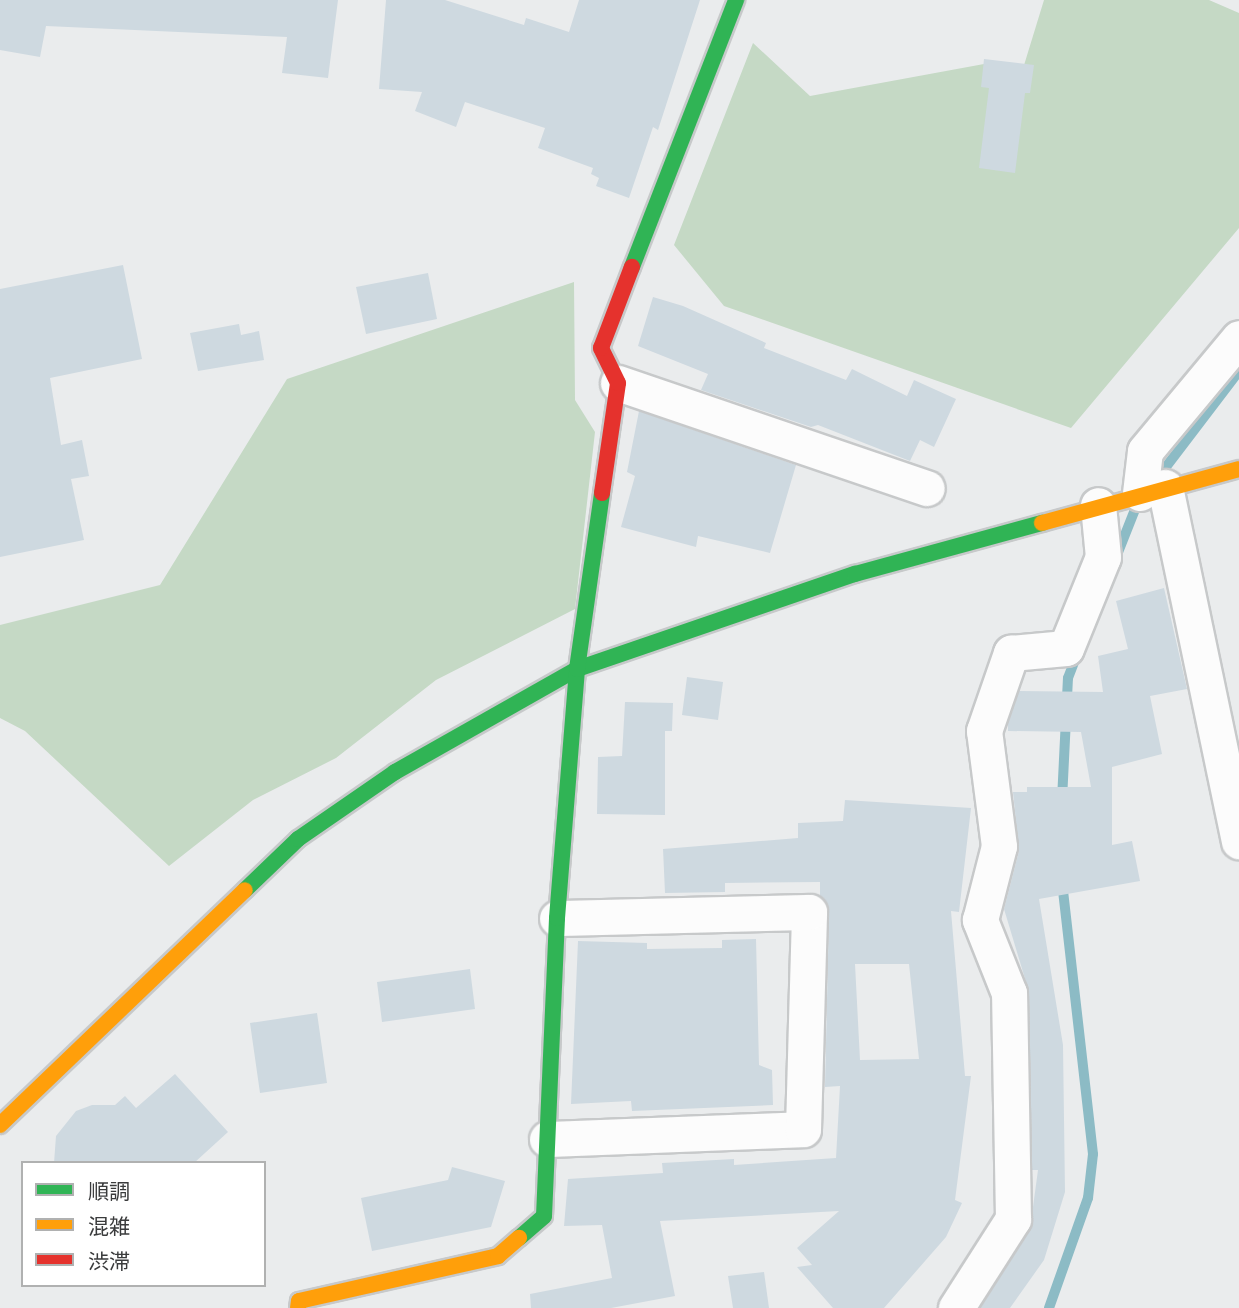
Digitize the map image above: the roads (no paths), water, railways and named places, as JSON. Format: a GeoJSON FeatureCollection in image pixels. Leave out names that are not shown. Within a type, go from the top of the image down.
{"type":"FeatureCollection","features":[{"type":"Feature","properties":{"kind":"street"},"geometry":{"type":"LineString","coordinates":[[298,1308],[299,1301],[498,1256],[544,1216],[557,918],[577,669],[618,383],[601,348],[736,0]]}},
{"type":"Feature","properties":{"kind":"street"},"geometry":{"type":"LineString","coordinates":[[1239,338],[1145,451],[1152,490],[1239,841]]}},
{"type":"Feature","properties":{"kind":"street"},"geometry":{"type":"LineString","coordinates":[[618,383],[927,488]]}},
{"type":"Feature","properties":{"kind":"street"},"geometry":{"type":"LineString","coordinates":[[0,1125],[298,839],[395,772],[577,669],[855,574],[1152,490],[1239,469]]}},
{"type":"Feature","properties":{"kind":"street"},"geometry":{"type":"LineString","coordinates":[[956,1308],[1013,1219],[1009,993],[980,920],[999,846],[984,731],[1011,653],[1066,648],[1103,556],[1098,505]]}},
{"type":"Feature","properties":{"kind":"street"},"geometry":{"type":"LineString","coordinates":[[547,1139],[803,1129],[809,912],[557,918]]}},
{"type":"Feature","properties":{"kind":"waterway"},"geometry":{"type":"LineString","coordinates":[[1156,480],[1239,371]]}},
{"type":"Feature","properties":{"kind":"waterway"},"geometry":{"type":"LineString","coordinates":[[1115,560],[1136,507]]}},
{"type":"Feature","properties":{"kind":"waterway"},"geometry":{"type":"LineString","coordinates":[[1062,800],[1068,678],[1079,650]]}},
{"type":"Feature","properties":{"kind":"waterway"},"geometry":{"type":"LineString","coordinates":[[1049,1308],[1088,1198],[1093,1154],[1062,882]]}}]}
